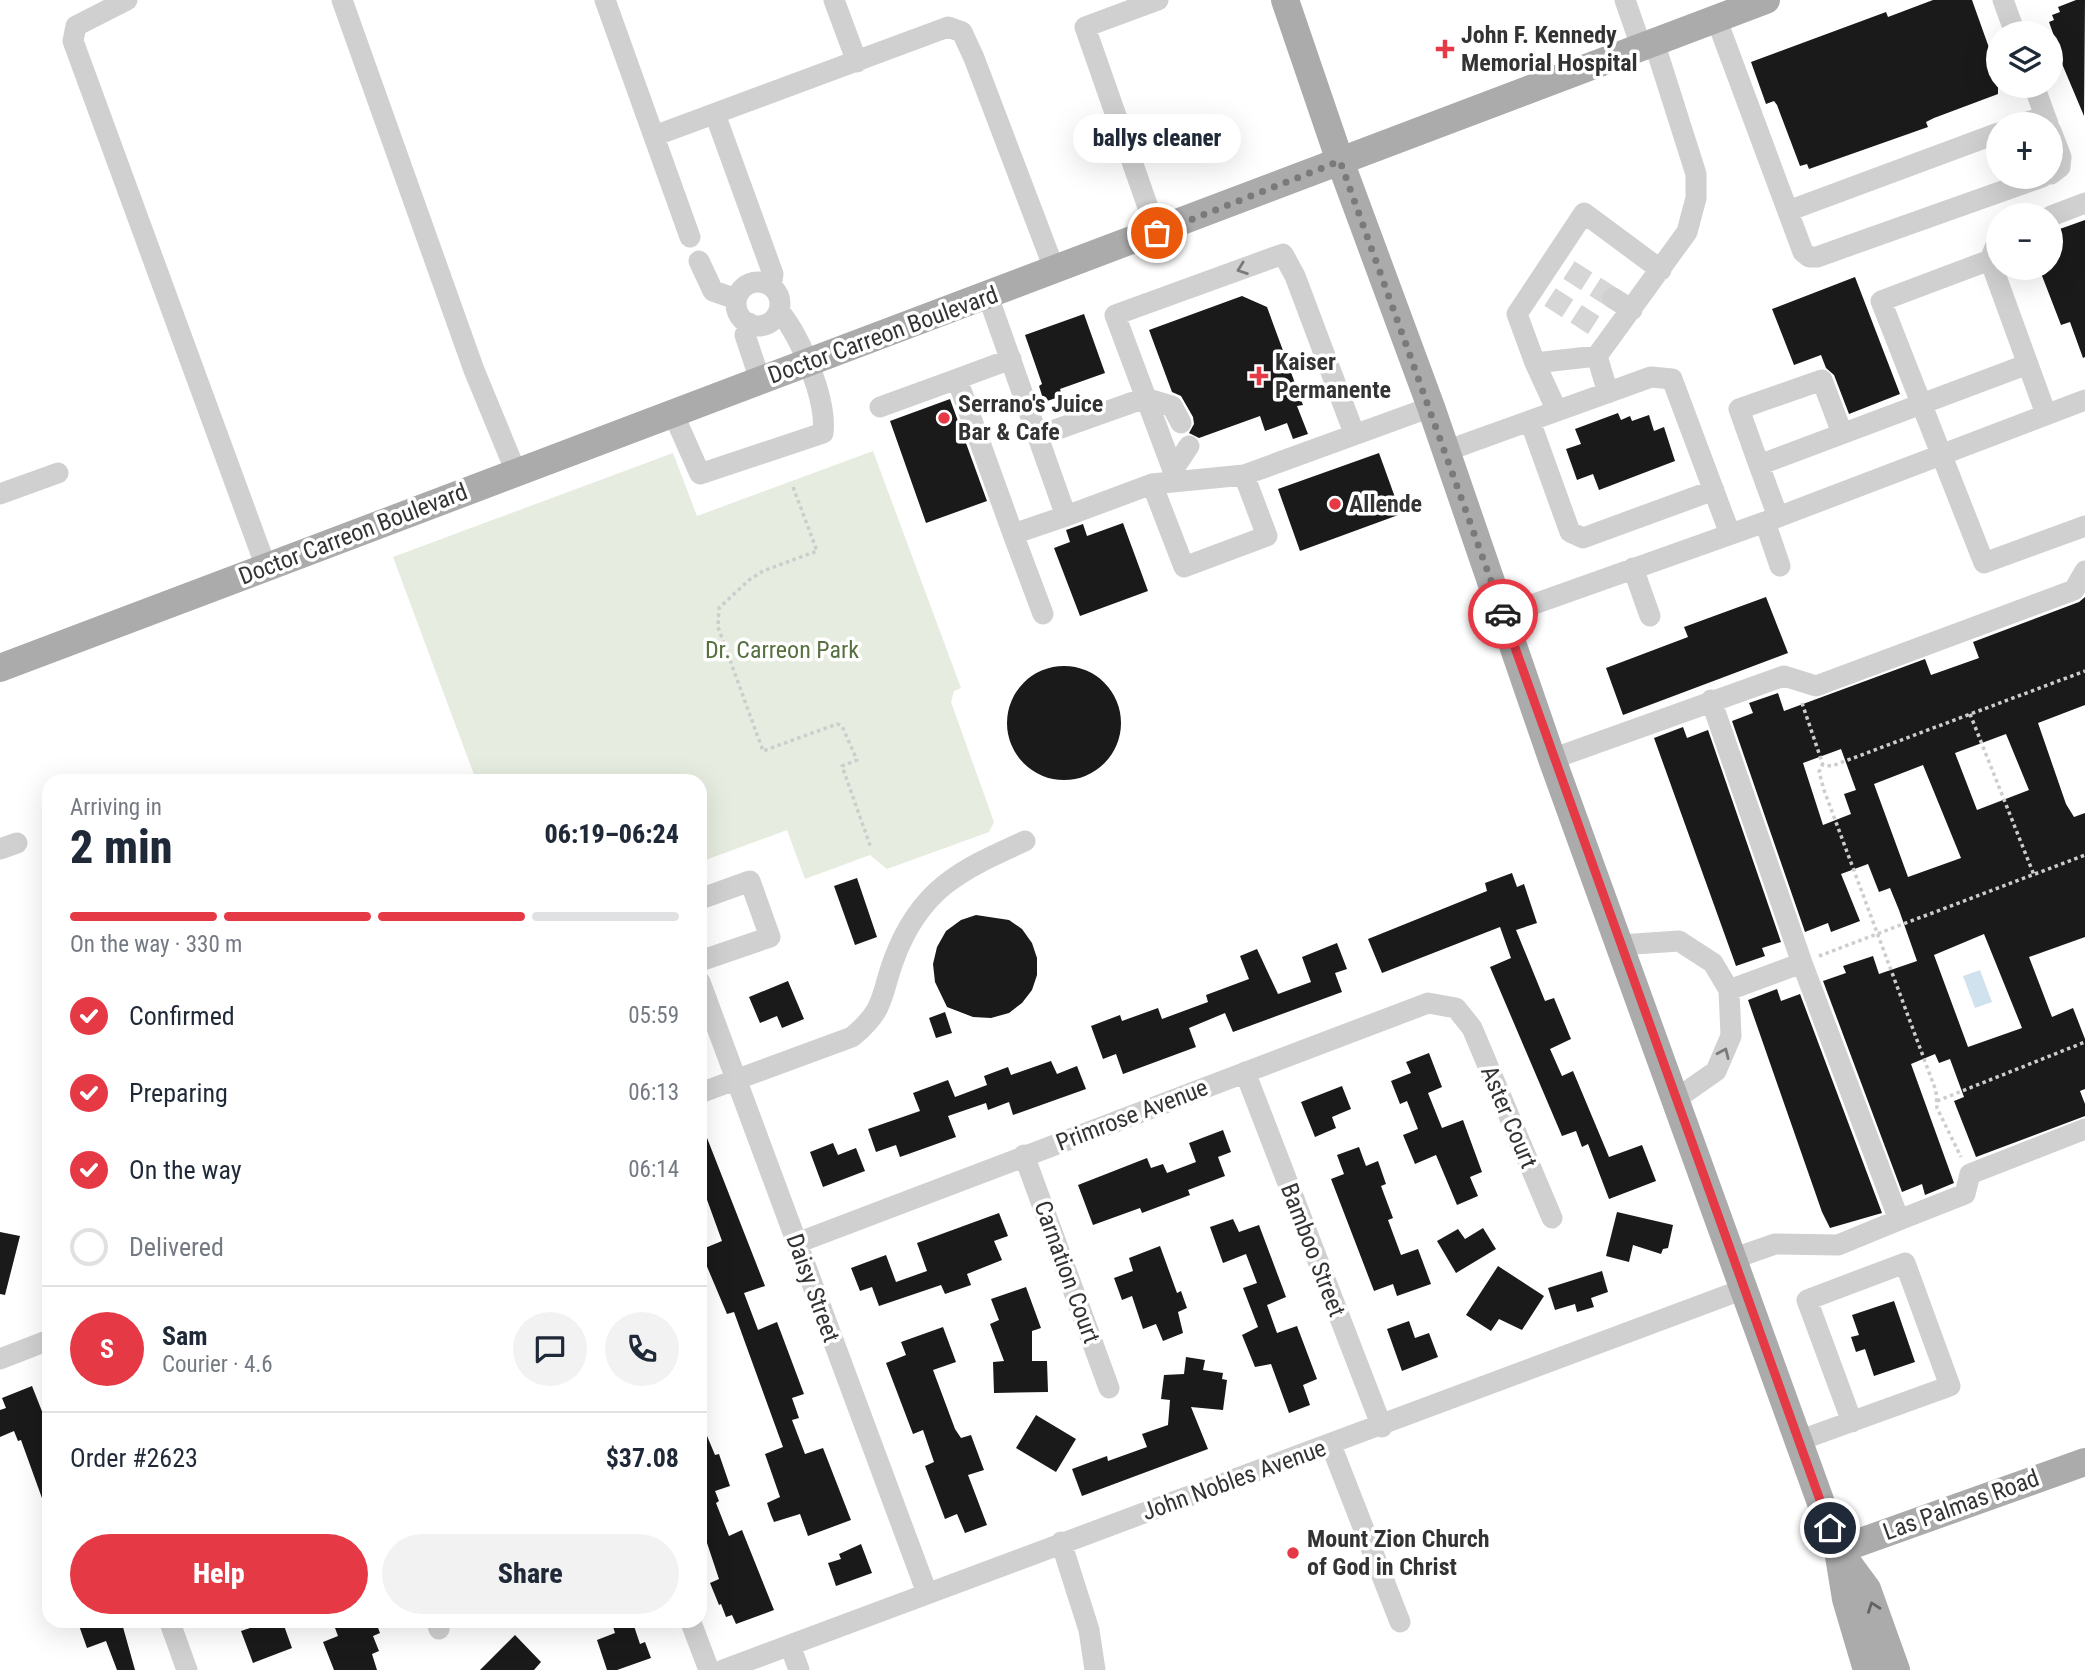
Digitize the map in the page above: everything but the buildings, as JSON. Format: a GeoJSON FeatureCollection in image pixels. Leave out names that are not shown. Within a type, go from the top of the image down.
{"type":"FeatureCollection","features":[{"type":"Feature","properties":{"kind":"main road"},"geometry":{"type":"LineString","coordinates":[[1285,0],[1340,161],[1431,407],[1552,759],[1838,1550],[1846,1599],[1867,1670]]}},
{"type":"Feature","properties":{"kind":"main road","name":"Doctor Carreon Boulevard"},"geometry":{"type":"LineString","coordinates":[[0,668],[760,380],[1157,233],[1766,0]]}},
{"type":"Feature","properties":{"kind":"main road","name":"Las Palmas Road"},"geometry":{"type":"LineString","coordinates":[[1838,1550],[2085,1462]]}},
{"type":"Feature","properties":{"kind":"main road"},"geometry":{"type":"LineString","coordinates":[[1838,1550],[1867,1589],[1896,1670]]}},
{"type":"Feature","properties":{"kind":"street"},"geometry":{"type":"LineString","coordinates":[[127,0],[76,26],[73,41],[266,567]]}},
{"type":"Feature","properties":{"kind":"street"},"geometry":{"type":"LineString","coordinates":[[342,0],[474,370],[516,472]]}},
{"type":"Feature","properties":{"kind":"street"},"geometry":{"type":"LineString","coordinates":[[605,0],[690,237]]}},
{"type":"Feature","properties":{"kind":"street"},"geometry":{"type":"LineString","coordinates":[[834,0],[857,62]]}},
{"type":"Feature","properties":{"kind":"street"},"geometry":{"type":"LineString","coordinates":[[1157,233],[1085,27],[1158,0]]}},
{"type":"Feature","properties":{"kind":"street"},"geometry":{"type":"LineString","coordinates":[[1608,393],[1597,356],[1603,332],[1632,310],[1661,270],[1687,232],[1696,198],[1696,174],[1647,44],[1625,0]]}},
{"type":"Feature","properties":{"kind":"street"},"geometry":{"type":"LineString","coordinates":[[2003,0],[2011,21]]}},
{"type":"Feature","properties":{"kind":"street"},"geometry":{"type":"LineString","coordinates":[[1716,18],[1803,252],[1809,257],[1818,257],[2008,189]]}},
{"type":"Feature","properties":{"kind":"street"},"geometry":{"type":"LineString","coordinates":[[654,136],[948,27],[962,32],[1055,271]]}},
{"type":"Feature","properties":{"kind":"street"},"geometry":{"type":"LineString","coordinates":[[715,114],[773,274],[771,286]]}},
{"type":"Feature","properties":{"kind":"street"},"geometry":{"type":"LineString","coordinates":[[1788,211],[1986,137]]}},
{"type":"Feature","properties":{"kind":"street"},"geometry":{"type":"LineString","coordinates":[[2063,211],[2085,203]]}},
{"type":"Feature","properties":{"kind":"street"},"geometry":{"type":"LineString","coordinates":[[1557,411],[1517,314],[1543,291],[1561,264],[1584,213],[1661,270]]}},
{"type":"Feature","properties":{"kind":"street"},"geometry":{"type":"LineString","coordinates":[[1175,476],[1115,316],[1283,254],[1295,276],[1354,433]]}},
{"type":"Feature","properties":{"kind":"street"},"geometry":{"type":"LineString","coordinates":[[699,261],[713,291],[736,299]]}},
{"type":"Feature","properties":{"kind":"street"},"geometry":{"type":"LineString","coordinates":[[1986,262],[1881,301],[1984,563],[2085,526]]}},
{"type":"Feature","properties":{"kind":"street"},"geometry":{"type":"LineString","coordinates":[[1997,280],[2046,414]]}},
{"type":"Feature","properties":{"kind":"street"},"geometry":{"type":"LineString","coordinates":[[673,413],[701,474],[822,433],[825,415],[791,328],[780,312],[780,298],[765,282],[750,283],[736,299],[738,313],[749,323],[763,325],[780,312]]}},
{"type":"Feature","properties":{"kind":"street"},"geometry":{"type":"LineString","coordinates":[[988,296],[1066,516]]}},
{"type":"Feature","properties":{"kind":"street"},"geometry":{"type":"LineString","coordinates":[[1614,298],[1632,310]]}},
{"type":"Feature","properties":{"kind":"street"},"geometry":{"type":"LineString","coordinates":[[749,323],[745,335],[760,380]]}},
{"type":"Feature","properties":{"kind":"street"},"geometry":{"type":"LineString","coordinates":[[1535,363],[1597,356]]}},
{"type":"Feature","properties":{"kind":"street"},"geometry":{"type":"LineString","coordinates":[[880,407],[1011,359]]}},
{"type":"Feature","properties":{"kind":"street"},"geometry":{"type":"LineString","coordinates":[[1759,465],[2028,363]]}},
{"type":"Feature","properties":{"kind":"street"},"geometry":{"type":"LineString","coordinates":[[1446,451],[1651,377],[1672,379],[1730,534]]}},
{"type":"Feature","properties":{"kind":"street"},"geometry":{"type":"LineString","coordinates":[[957,379],[1043,614]]}},
{"type":"Feature","properties":{"kind":"street"},"geometry":{"type":"LineString","coordinates":[[1780,566],[1759,465],[1739,410],[1822,380],[1842,433]]}},
{"type":"Feature","properties":{"kind":"street"},"geometry":{"type":"LineString","coordinates":[[1038,436],[1145,398],[1172,406],[1181,423]]}},
{"type":"Feature","properties":{"kind":"street"},"geometry":{"type":"LineString","coordinates":[[1503,615],[1771,519],[2085,400]]}},
{"type":"Feature","properties":{"kind":"street"},"geometry":{"type":"LineString","coordinates":[[1013,534],[1175,476],[1244,475],[1431,407]]}},
{"type":"Feature","properties":{"kind":"street"},"geometry":{"type":"LineString","coordinates":[[1530,421],[1570,532],[1583,537],[1714,490]]}},
{"type":"Feature","properties":{"kind":"street"},"geometry":{"type":"LineString","coordinates":[[1175,476],[1189,446]]}},
{"type":"Feature","properties":{"kind":"street"},"geometry":{"type":"LineString","coordinates":[[0,494],[58,473]]}},
{"type":"Feature","properties":{"kind":"street"},"geometry":{"type":"LineString","coordinates":[[1152,484],[1184,567],[1267,536],[1244,475]]}},
{"type":"Feature","properties":{"kind":"street"},"geometry":{"type":"LineString","coordinates":[[1633,568],[1650,616]]}},
{"type":"Feature","properties":{"kind":"street"},"geometry":{"type":"LineString","coordinates":[[1552,759],[1784,676],[1816,686],[2074,590],[2085,571]]}},
{"type":"Feature","properties":{"kind":"street"},"geometry":{"type":"LineString","coordinates":[[1711,700],[1802,962],[1899,1220]]}},
{"type":"Feature","properties":{"kind":"street"},"geometry":{"type":"LineString","coordinates":[[707,1090],[852,1037],[870,1023],[884,1000],[893,962],[905,931],[922,903],[948,882],[983,860],[1025,841]]}},
{"type":"Feature","properties":{"kind":"street"},"geometry":{"type":"LineString","coordinates":[[707,896],[750,881],[770,937],[707,959]]}},
{"type":"Feature","properties":{"kind":"street"},"geometry":{"type":"LineString","coordinates":[[1620,945],[1679,941],[1713,963],[1729,990],[1731,1036],[1716,1071],[1676,1099]]}},
{"type":"Feature","properties":{"kind":"street"},"geometry":{"type":"LineString","coordinates":[[1729,990],[1802,962]]}},
{"type":"Feature","properties":{"kind":"street","name":"Daisy Street"},"geometry":{"type":"LineString","coordinates":[[707,1001],[927,1593]]}},
{"type":"Feature","properties":{"kind":"street","name":"Primrose Avenue"},"geometry":{"type":"LineString","coordinates":[[797,1243],[1428,1003],[1456,1008],[1466,1017]]}},
{"type":"Feature","properties":{"kind":"street","name":"Aster Court"},"geometry":{"type":"LineString","coordinates":[[1466,1017],[1552,1218]]}},
{"type":"Feature","properties":{"kind":"street","name":"Bamboo Street"},"geometry":{"type":"LineString","coordinates":[[1245,1072],[1382,1427]]}},
{"type":"Feature","properties":{"kind":"street"},"geometry":{"type":"LineString","coordinates":[[1732,1259],[1775,1244],[1838,1245],[1965,1194],[1970,1174],[2085,1129]]}},
{"type":"Feature","properties":{"kind":"street","name":"Carnation Court"},"geometry":{"type":"LineString","coordinates":[[1024,1156],[1109,1388]]}},
{"type":"Feature","properties":{"kind":"street"},"geometry":{"type":"LineString","coordinates":[[1798,1441],[1852,1422],[1950,1386],[1905,1263],[1807,1300],[1852,1422]]}},
{"type":"Feature","properties":{"kind":"street","name":"John Nobles Avenue"},"geometry":{"type":"LineString","coordinates":[[723,1670],[1061,1542],[1382,1427],[1744,1289]]}},
{"type":"Feature","properties":{"kind":"street"},"geometry":{"type":"LineString","coordinates":[[0,1359],[42,1343]]}},
{"type":"Feature","properties":{"kind":"street"},"geometry":{"type":"LineString","coordinates":[[1331,1446],[1400,1622]]}},
{"type":"Feature","properties":{"kind":"street"},"geometry":{"type":"LineString","coordinates":[[1061,1542],[1089,1630],[1095,1670]]}},
{"type":"Feature","properties":{"kind":"street"},"geometry":{"type":"LineString","coordinates":[[172,1628],[187,1670]]}},
{"type":"Feature","properties":{"kind":"street"},"geometry":{"type":"LineString","coordinates":[[693,1628],[709,1670]]}},
{"type":"Feature","properties":{"kind":"street"},"geometry":{"type":"LineString","coordinates":[[790,1645],[799,1670]]}},
{"type":"Feature","properties":{"kind":"path"},"geometry":{"type":"LineString","coordinates":[[793,487],[817,551],[749,580],[719,608],[718,626],[764,751],[837,724],[842,726],[857,760],[842,766],[871,848]]}},
{"type":"Feature","properties":{"kind":"path"},"geometry":{"type":"LineString","coordinates":[[1823,763],[1832,766],[2085,671]]}},
{"type":"Feature","properties":{"kind":"path"},"geometry":{"type":"LineString","coordinates":[[1793,679],[1823,763],[1819,772],[1824,790],[1936,1091],[1937,1108],[1970,1174]]}},
{"type":"Feature","properties":{"kind":"path"},"geometry":{"type":"LineString","coordinates":[[1970,714],[2034,875]]}},
{"type":"Feature","properties":{"kind":"path"},"geometry":{"type":"LineString","coordinates":[[1802,962],[2085,855]]}},
{"type":"Feature","properties":{"kind":"path"},"geometry":{"type":"LineString","coordinates":[[1937,1101],[2085,1042]]}},
{"type":"Feature","properties":{"kind":"green space","name":"Dr. Carreon Park"},"geometry":{"type":"Polygon","coordinates":[[[873,451],[961,688],[954,691],[951,702],[994,822],[989,832],[887,869],[870,855],[805,879],[787,830],[707,859],[707,774],[474,774],[393,557],[673,453],[697,516],[873,451]]]}},
{"type":"Feature","properties":{"kind":"water"},"geometry":{"type":"Polygon","coordinates":[[[1980,970],[1992,1002],[1975,1008],[1963,976],[1980,970]]]}},
{"type":"Feature","properties":{"kind":"tunnel"},"geometry":{"type":"LineString","coordinates":[[1569,270],[1613,298]]}},
{"type":"Feature","properties":{"kind":"tunnel"},"geometry":{"type":"LineString","coordinates":[[1550,297],[1595,326]]}},
{"type":"Feature","properties":{"kind":"way so far"},"geometry":{"type":"LineString","coordinates":[[1157,233],[1340,161],[1431,407],[1503,614]]}},
{"type":"Feature","properties":{"kind":"place","name":"John F. Kennedy Memorial Hospital"},"geometry":{"type":"Point","coordinates":[1445,49]}},
{"type":"Feature","properties":{"kind":"place","name":"ballys cleaner"},"geometry":{"type":"Point","coordinates":[1157,233]}},
{"type":"Feature","properties":{"kind":"place","name":"Kaiser Permanente"},"geometry":{"type":"Point","coordinates":[1259,376]}},
{"type":"Feature","properties":{"kind":"place","name":"Serrano's Juice Bar & Cafe"},"geometry":{"type":"Point","coordinates":[944,418]}},
{"type":"Feature","properties":{"kind":"place","name":"Allende"},"geometry":{"type":"Point","coordinates":[1335,504]}},
{"type":"Feature","properties":{"kind":"place","name":"Mount Zion Church of God in Christ"},"geometry":{"type":"Point","coordinates":[1293,1553]}},
{"type":"Feature","properties":{"kind":"route"},"geometry":{"type":"LineString","coordinates":[[1503,614],[1552,759],[1830,1528]]}}]}
